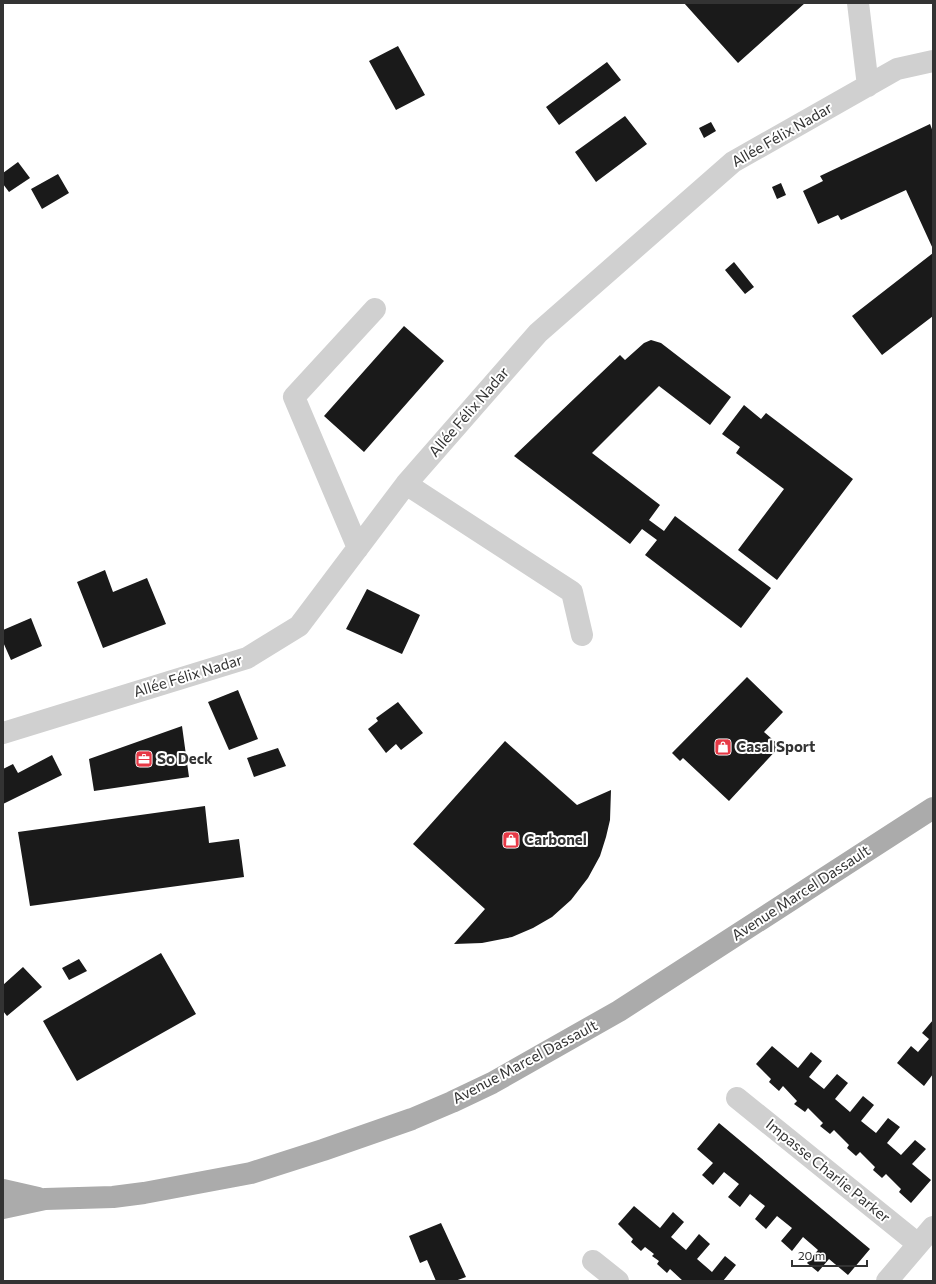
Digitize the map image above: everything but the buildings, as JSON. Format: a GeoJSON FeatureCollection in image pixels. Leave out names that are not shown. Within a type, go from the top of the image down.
{"type":"FeatureCollection","features":[{"type":"Feature","properties":{"kind":"main road","name":"Avenue Marcel Dassault"},"geometry":{"type":"LineString","coordinates":[[3,1208],[45,1199],[120,1196],[206,1183],[251,1173],[323,1150],[452,1102],[492,1083],[619,1011],[933,808]]}},
{"type":"Feature","properties":{"kind":"main road","name":"Avenue Marcel Dassault"},"geometry":{"type":"LineString","coordinates":[[3,1190],[45,1199]]}},
{"type":"Feature","properties":{"kind":"street"},"geometry":{"type":"LineString","coordinates":[[858,3],[868,86]]}},
{"type":"Feature","properties":{"kind":"street","name":"Allée Félix Nadar"},"geometry":{"type":"LineString","coordinates":[[3,733],[247,658],[299,626],[406,484],[538,333],[733,162],[897,69],[933,61]]}},
{"type":"Feature","properties":{"kind":"street"},"geometry":{"type":"LineString","coordinates":[[358,548],[294,397],[375,309]]}},
{"type":"Feature","properties":{"kind":"street"},"geometry":{"type":"LineString","coordinates":[[406,484],[572,592],[582,635]]}},
{"type":"Feature","properties":{"kind":"street","name":"Impasse Charlie Parker"},"geometry":{"type":"LineString","coordinates":[[737,1098],[918,1244]]}},
{"type":"Feature","properties":{"kind":"street"},"geometry":{"type":"LineString","coordinates":[[887,1281],[933,1227]]}},
{"type":"Feature","properties":{"kind":"street"},"geometry":{"type":"LineString","coordinates":[[593,1261],[618,1281]]}},
{"type":"Feature","properties":{"kind":"place","name":"Casal Sport"},"geometry":{"type":"Point","coordinates":[723,747]}},
{"type":"Feature","properties":{"kind":"place","name":"So Deck"},"geometry":{"type":"Point","coordinates":[144,759]}},
{"type":"Feature","properties":{"kind":"place","name":"Carbonel"},"geometry":{"type":"Point","coordinates":[511,840]}}]}
